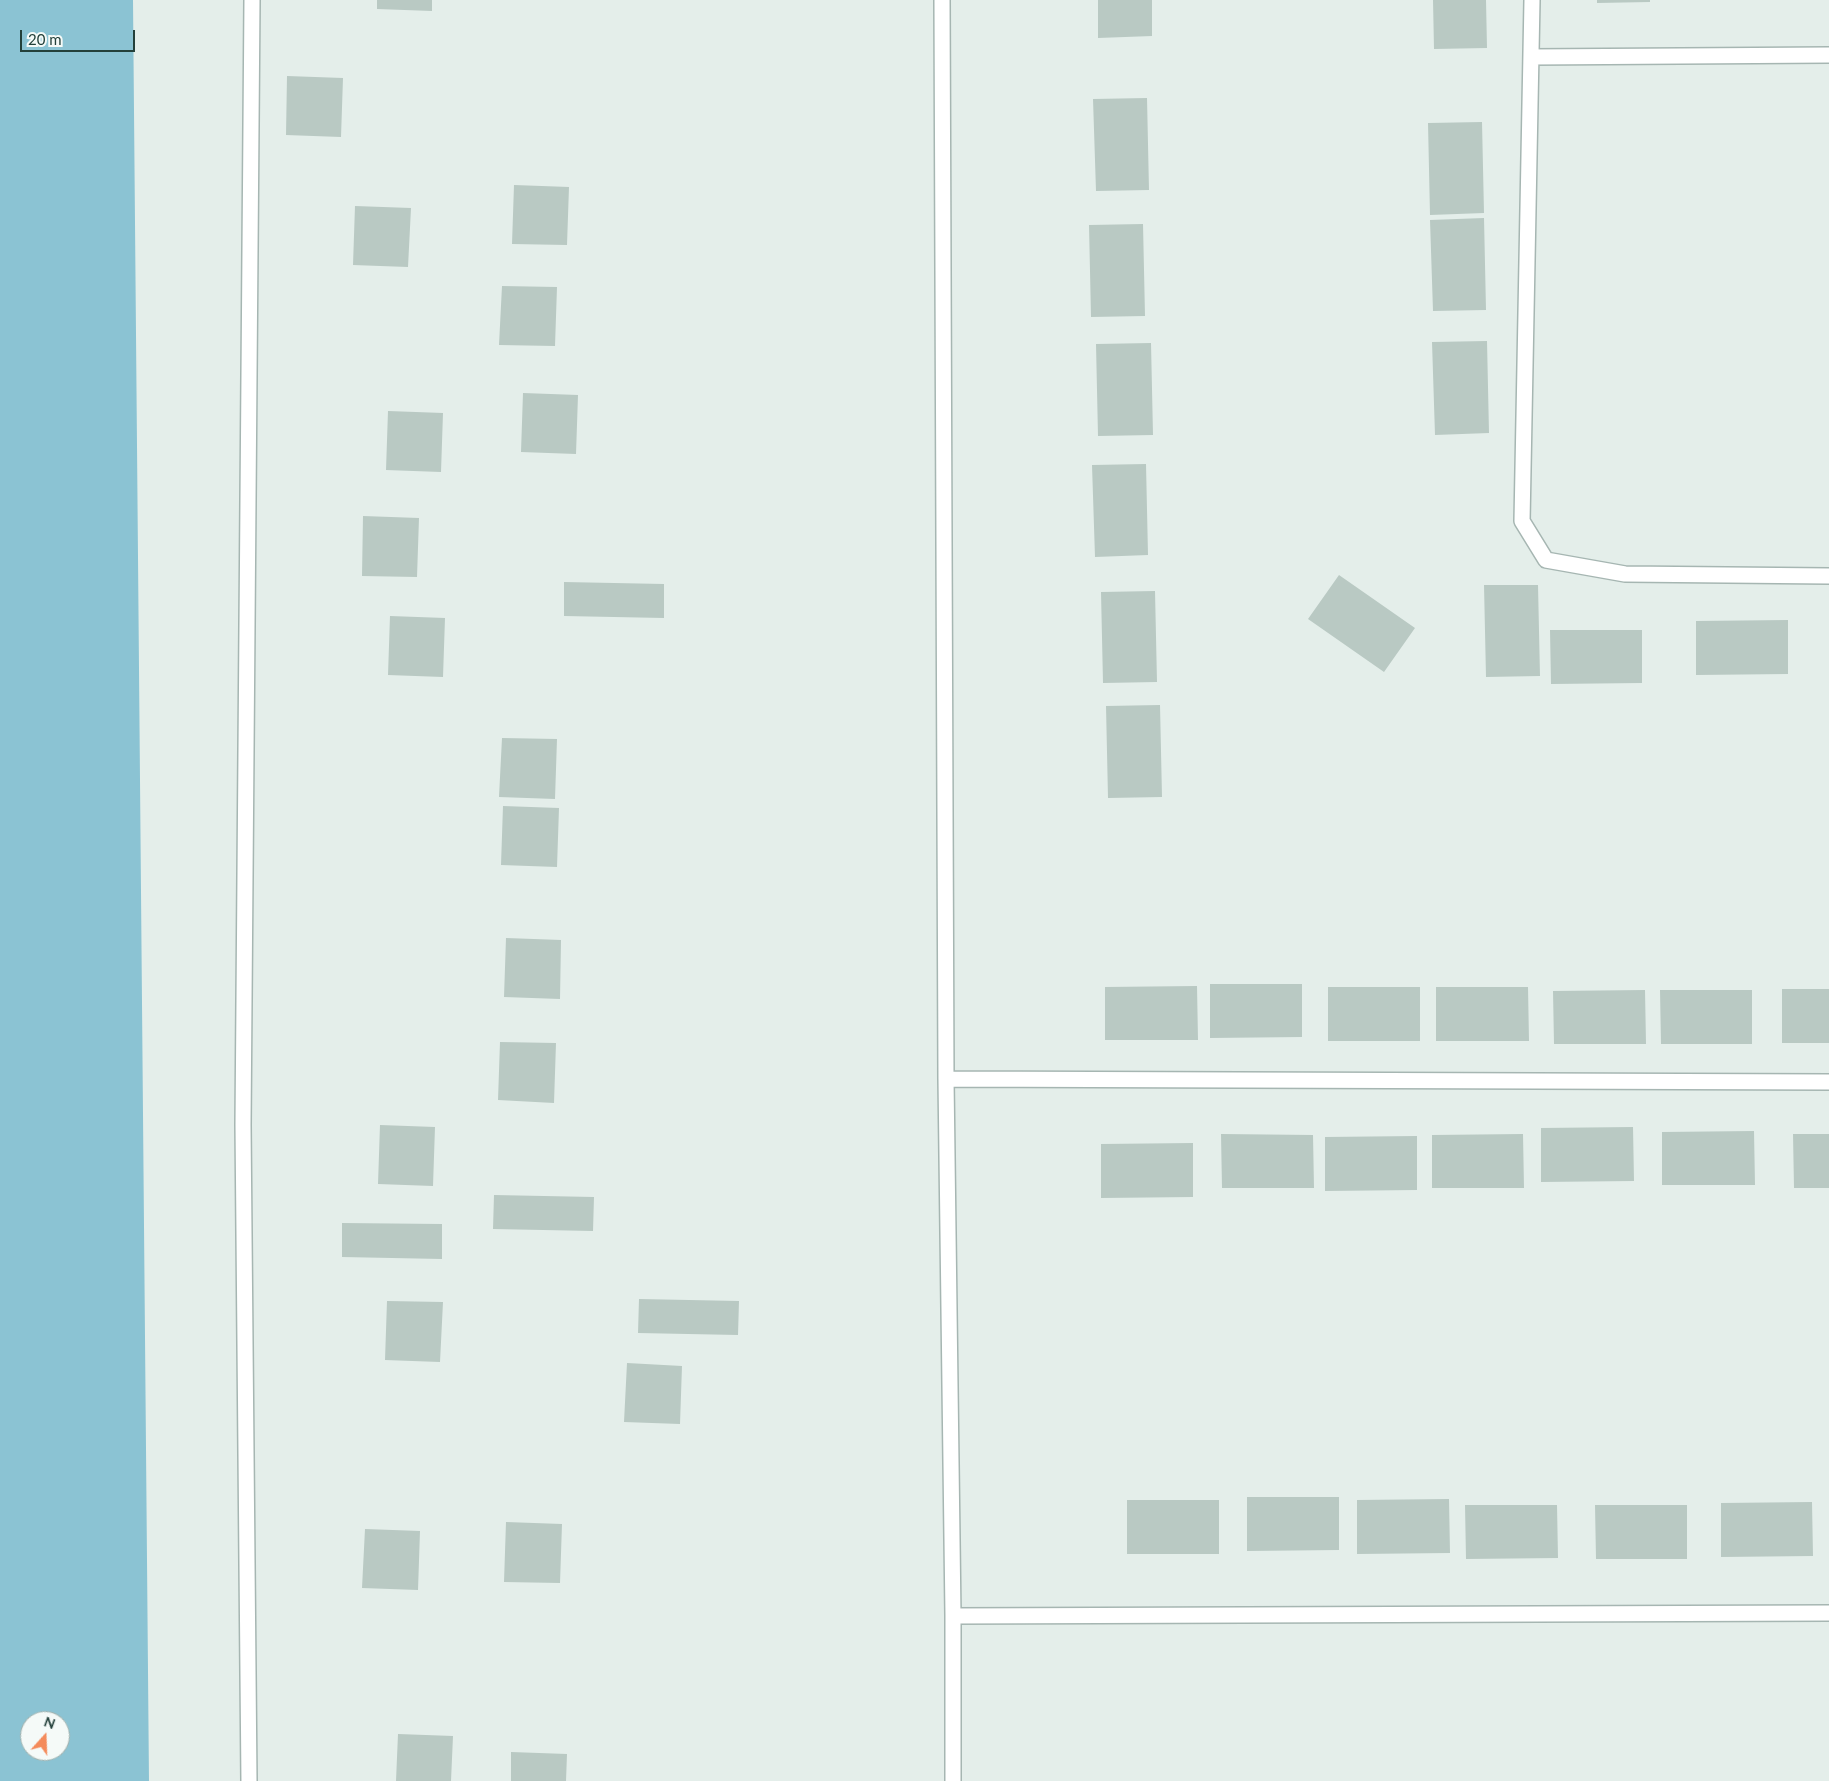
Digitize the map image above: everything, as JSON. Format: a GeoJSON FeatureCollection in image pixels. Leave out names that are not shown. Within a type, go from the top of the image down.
{"type":"FeatureCollection","features":[{"type":"Feature","properties":{"kind":"street"},"geometry":{"type":"LineString","coordinates":[[248,1781],[243,1114],[252,0]]}},
{"type":"Feature","properties":{"kind":"street"},"geometry":{"type":"LineString","coordinates":[[942,0],[946,1079],[953,1616],[953,1781]]}},
{"type":"Feature","properties":{"kind":"street"},"geometry":{"type":"LineString","coordinates":[[1532,0],[1522,521],[1546,560],[1625,574],[1829,576]]}},
{"type":"Feature","properties":{"kind":"street"},"geometry":{"type":"LineString","coordinates":[[1532,57],[1829,55]]}},
{"type":"Feature","properties":{"kind":"street"},"geometry":{"type":"LineString","coordinates":[[946,1079],[1829,1082]]}},
{"type":"Feature","properties":{"kind":"street"},"geometry":{"type":"LineString","coordinates":[[953,1616],[1829,1613]]}},
{"type":"Feature","properties":{"kind":"water"},"geometry":{"type":"Polygon","coordinates":[[[0,0],[133,0],[149,1781],[0,1781],[0,0]]]}},
{"type":"Feature","properties":{"kind":"building"},"geometry":{"type":"Polygon","coordinates":[[[377,0],[432,0],[432,11],[377,9],[377,0]]]}},
{"type":"Feature","properties":{"kind":"building"},"geometry":{"type":"Polygon","coordinates":[[[1098,0],[1152,0],[1152,36],[1098,38],[1098,0]]]}},
{"type":"Feature","properties":{"kind":"building"},"geometry":{"type":"Polygon","coordinates":[[[1433,0],[1486,0],[1487,48],[1434,49],[1433,0]]]}},
{"type":"Feature","properties":{"kind":"building"},"geometry":{"type":"Polygon","coordinates":[[[1597,0],[1650,0],[1650,2],[1597,3],[1597,0]]]}},
{"type":"Feature","properties":{"kind":"building"},"geometry":{"type":"Polygon","coordinates":[[[287,76],[343,78],[341,137],[286,135],[287,76]]]}},
{"type":"Feature","properties":{"kind":"building"},"geometry":{"type":"Polygon","coordinates":[[[1147,98],[1149,190],[1096,191],[1093,99],[1147,98]]]}},
{"type":"Feature","properties":{"kind":"building"},"geometry":{"type":"Polygon","coordinates":[[[1482,122],[1484,213],[1430,215],[1428,123],[1482,122]]]}},
{"type":"Feature","properties":{"kind":"building"},"geometry":{"type":"Polygon","coordinates":[[[514,185],[569,187],[567,245],[512,244],[514,185]]]}},
{"type":"Feature","properties":{"kind":"building"},"geometry":{"type":"Polygon","coordinates":[[[355,206],[411,208],[408,267],[353,265],[355,206]]]}},
{"type":"Feature","properties":{"kind":"building"},"geometry":{"type":"Polygon","coordinates":[[[1484,218],[1486,310],[1433,311],[1430,220],[1484,218]]]}},
{"type":"Feature","properties":{"kind":"building"},"geometry":{"type":"Polygon","coordinates":[[[1143,224],[1145,316],[1091,317],[1089,225],[1143,224]]]}},
{"type":"Feature","properties":{"kind":"building"},"geometry":{"type":"Polygon","coordinates":[[[502,286],[557,287],[555,346],[499,345],[502,286]]]}},
{"type":"Feature","properties":{"kind":"building"},"geometry":{"type":"Polygon","coordinates":[[[1487,341],[1489,433],[1435,435],[1432,342],[1487,341]]]}},
{"type":"Feature","properties":{"kind":"building"},"geometry":{"type":"Polygon","coordinates":[[[1151,343],[1153,435],[1098,436],[1096,344],[1151,343]]]}},
{"type":"Feature","properties":{"kind":"building"},"geometry":{"type":"Polygon","coordinates":[[[523,393],[578,395],[576,454],[521,452],[523,393]]]}},
{"type":"Feature","properties":{"kind":"building"},"geometry":{"type":"Polygon","coordinates":[[[388,411],[443,413],[441,472],[386,470],[388,411]]]}},
{"type":"Feature","properties":{"kind":"building"},"geometry":{"type":"Polygon","coordinates":[[[1146,464],[1148,555],[1095,557],[1092,465],[1146,464]]]}},
{"type":"Feature","properties":{"kind":"building"},"geometry":{"type":"Polygon","coordinates":[[[363,516],[419,518],[417,577],[362,576],[363,516]]]}},
{"type":"Feature","properties":{"kind":"building"},"geometry":{"type":"Polygon","coordinates":[[[1339,575],[1415,628],[1384,672],[1308,619],[1339,575]]]}},
{"type":"Feature","properties":{"kind":"building"},"geometry":{"type":"Polygon","coordinates":[[[564,582],[664,584],[664,618],[564,616],[564,582]]]}},
{"type":"Feature","properties":{"kind":"building"},"geometry":{"type":"Polygon","coordinates":[[[1484,585],[1538,585],[1540,676],[1486,677],[1484,585]]]}},
{"type":"Feature","properties":{"kind":"building"},"geometry":{"type":"Polygon","coordinates":[[[1155,591],[1157,682],[1103,683],[1101,592],[1155,591]]]}},
{"type":"Feature","properties":{"kind":"building"},"geometry":{"type":"Polygon","coordinates":[[[390,616],[445,618],[443,677],[388,675],[390,616]]]}},
{"type":"Feature","properties":{"kind":"building"},"geometry":{"type":"Polygon","coordinates":[[[1788,620],[1788,674],[1696,675],[1696,621],[1788,620]]]}},
{"type":"Feature","properties":{"kind":"building"},"geometry":{"type":"Polygon","coordinates":[[[1550,630],[1642,630],[1642,683],[1551,684],[1550,630]]]}},
{"type":"Feature","properties":{"kind":"building"},"geometry":{"type":"Polygon","coordinates":[[[1160,705],[1162,797],[1108,798],[1106,706],[1160,705]]]}},
{"type":"Feature","properties":{"kind":"building"},"geometry":{"type":"Polygon","coordinates":[[[502,738],[557,739],[555,799],[499,797],[502,738]]]}},
{"type":"Feature","properties":{"kind":"building"},"geometry":{"type":"Polygon","coordinates":[[[503,806],[559,808],[557,867],[501,865],[503,806]]]}},
{"type":"Feature","properties":{"kind":"building"},"geometry":{"type":"Polygon","coordinates":[[[506,938],[561,940],[560,999],[504,997],[506,938]]]}},
{"type":"Feature","properties":{"kind":"building"},"geometry":{"type":"Polygon","coordinates":[[[1210,984],[1302,984],[1302,1037],[1210,1038],[1210,984]]]}},
{"type":"Feature","properties":{"kind":"building"},"geometry":{"type":"Polygon","coordinates":[[[1197,986],[1198,1040],[1105,1040],[1105,987],[1197,986]]]}},
{"type":"Feature","properties":{"kind":"building"},"geometry":{"type":"Polygon","coordinates":[[[1328,987],[1420,987],[1420,1041],[1328,1041],[1328,987]]]}},
{"type":"Feature","properties":{"kind":"building"},"geometry":{"type":"Polygon","coordinates":[[[1436,987],[1528,987],[1529,1041],[1436,1041],[1436,987]]]}},
{"type":"Feature","properties":{"kind":"building"},"geometry":{"type":"Polygon","coordinates":[[[1782,989],[1829,989],[1829,1043],[1782,1043],[1782,989]]]}},
{"type":"Feature","properties":{"kind":"building"},"geometry":{"type":"Polygon","coordinates":[[[1645,990],[1646,1044],[1554,1044],[1553,991],[1645,990]]]}},
{"type":"Feature","properties":{"kind":"building"},"geometry":{"type":"Polygon","coordinates":[[[1660,990],[1752,990],[1752,1044],[1661,1044],[1660,990]]]}},
{"type":"Feature","properties":{"kind":"building"},"geometry":{"type":"Polygon","coordinates":[[[500,1042],[556,1043],[554,1103],[498,1100],[500,1042]]]}},
{"type":"Feature","properties":{"kind":"building"},"geometry":{"type":"Polygon","coordinates":[[[380,1125],[435,1127],[433,1186],[378,1184],[380,1125]]]}},
{"type":"Feature","properties":{"kind":"building"},"geometry":{"type":"Polygon","coordinates":[[[1633,1127],[1634,1181],[1541,1182],[1541,1128],[1633,1127]]]}},
{"type":"Feature","properties":{"kind":"building"},"geometry":{"type":"Polygon","coordinates":[[[1754,1131],[1755,1185],[1662,1185],[1662,1132],[1754,1131]]]}},
{"type":"Feature","properties":{"kind":"building"},"geometry":{"type":"Polygon","coordinates":[[[1221,1134],[1313,1135],[1314,1188],[1222,1188],[1221,1134]]]}},
{"type":"Feature","properties":{"kind":"building"},"geometry":{"type":"Polygon","coordinates":[[[1523,1134],[1524,1188],[1432,1188],[1432,1135],[1523,1134]]]}},
{"type":"Feature","properties":{"kind":"building"},"geometry":{"type":"Polygon","coordinates":[[[1793,1134],[1829,1134],[1829,1188],[1794,1188],[1793,1134]]]}},
{"type":"Feature","properties":{"kind":"building"},"geometry":{"type":"Polygon","coordinates":[[[1417,1136],[1417,1190],[1325,1191],[1325,1137],[1417,1136]]]}},
{"type":"Feature","properties":{"kind":"building"},"geometry":{"type":"Polygon","coordinates":[[[1193,1143],[1193,1197],[1101,1198],[1101,1144],[1193,1143]]]}},
{"type":"Feature","properties":{"kind":"building"},"geometry":{"type":"Polygon","coordinates":[[[494,1195],[594,1197],[593,1231],[493,1229],[494,1195]]]}},
{"type":"Feature","properties":{"kind":"building"},"geometry":{"type":"Polygon","coordinates":[[[342,1223],[442,1224],[442,1259],[342,1257],[342,1223]]]}},
{"type":"Feature","properties":{"kind":"building"},"geometry":{"type":"Polygon","coordinates":[[[639,1299],[739,1301],[738,1335],[638,1333],[639,1299]]]}},
{"type":"Feature","properties":{"kind":"building"},"geometry":{"type":"Polygon","coordinates":[[[387,1301],[443,1302],[440,1362],[385,1360],[387,1301]]]}},
{"type":"Feature","properties":{"kind":"building"},"geometry":{"type":"Polygon","coordinates":[[[627,1363],[682,1366],[680,1424],[624,1422],[627,1363]]]}},
{"type":"Feature","properties":{"kind":"building"},"geometry":{"type":"Polygon","coordinates":[[[1247,1497],[1339,1497],[1339,1550],[1247,1551],[1247,1497]]]}},
{"type":"Feature","properties":{"kind":"building"},"geometry":{"type":"Polygon","coordinates":[[[1449,1499],[1450,1553],[1357,1554],[1357,1500],[1449,1499]]]}},
{"type":"Feature","properties":{"kind":"building"},"geometry":{"type":"Polygon","coordinates":[[[1127,1500],[1219,1500],[1219,1554],[1127,1554],[1127,1500]]]}},
{"type":"Feature","properties":{"kind":"building"},"geometry":{"type":"Polygon","coordinates":[[[1812,1502],[1813,1556],[1721,1557],[1721,1503],[1812,1502]]]}},
{"type":"Feature","properties":{"kind":"building"},"geometry":{"type":"Polygon","coordinates":[[[1465,1505],[1557,1505],[1558,1558],[1466,1559],[1465,1505]]]}},
{"type":"Feature","properties":{"kind":"building"},"geometry":{"type":"Polygon","coordinates":[[[1595,1505],[1687,1505],[1687,1559],[1596,1559],[1595,1505]]]}},
{"type":"Feature","properties":{"kind":"building"},"geometry":{"type":"Polygon","coordinates":[[[506,1522],[562,1524],[560,1583],[504,1582],[506,1522]]]}},
{"type":"Feature","properties":{"kind":"building"},"geometry":{"type":"Polygon","coordinates":[[[365,1529],[420,1531],[418,1590],[362,1588],[365,1529]]]}},
{"type":"Feature","properties":{"kind":"building"},"geometry":{"type":"Polygon","coordinates":[[[398,1734],[453,1736],[451,1781],[396,1781],[398,1734]]]}},
{"type":"Feature","properties":{"kind":"building"},"geometry":{"type":"Polygon","coordinates":[[[511,1752],[567,1754],[566,1781],[511,1781],[511,1752]]]}}]}
